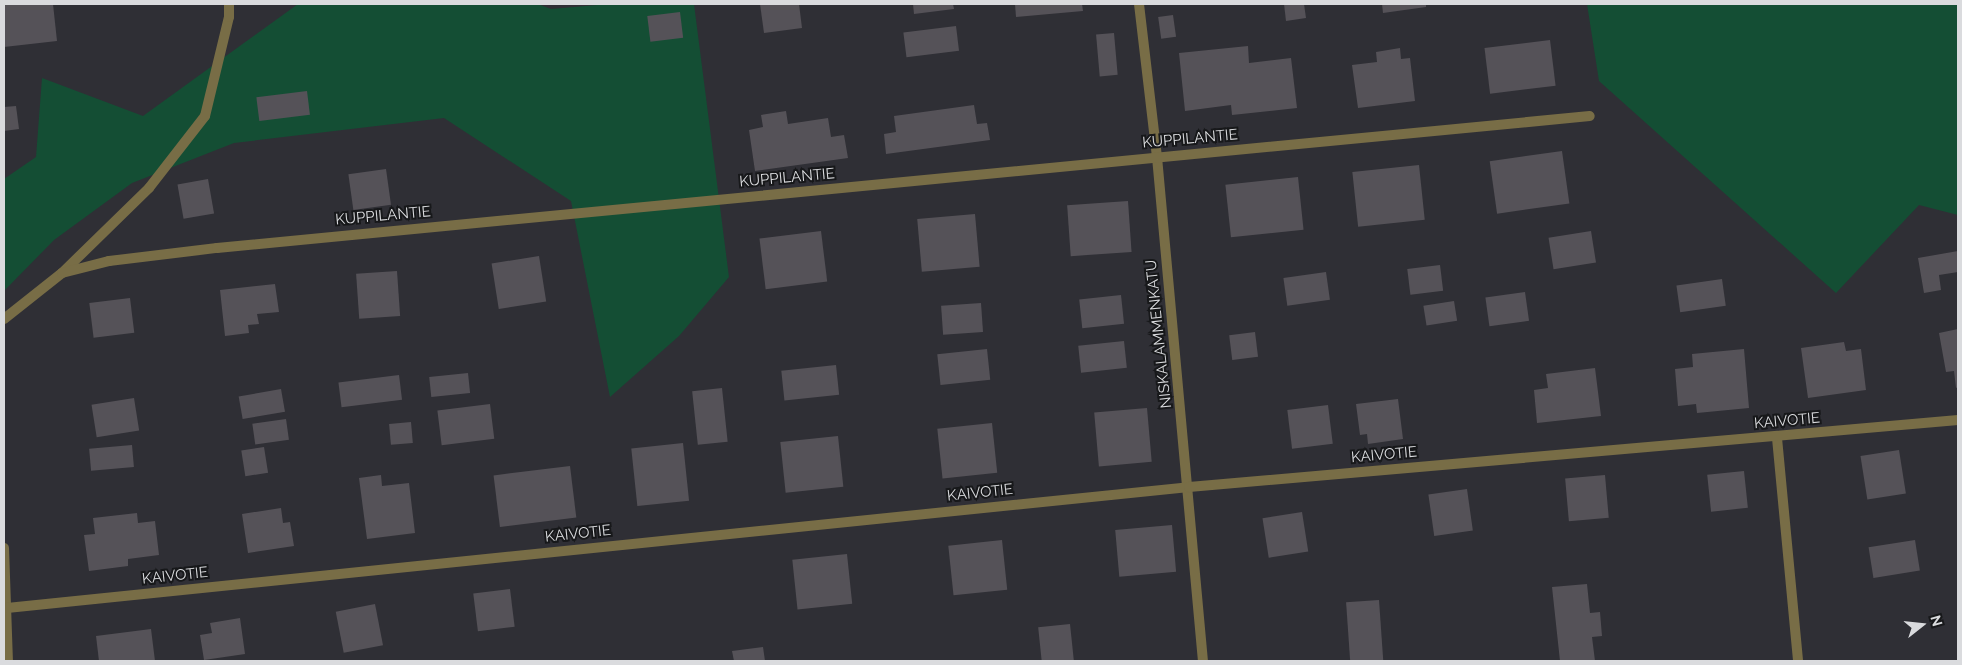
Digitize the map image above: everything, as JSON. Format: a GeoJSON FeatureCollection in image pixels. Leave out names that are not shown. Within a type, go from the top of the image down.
{"type":"FeatureCollection","features":[{"type":"Feature","properties":{"kind":"street"},"geometry":{"type":"LineString","coordinates":[[62,273],[149,188],[205,116],[229,17],[229,4]]}},
{"type":"Feature","properties":{"kind":"street","name":"NISKALAMMENKATU"},"geometry":{"type":"LineString","coordinates":[[1138,4],[1157,157],[1189,487],[1203,661]]}},
{"type":"Feature","properties":{"kind":"street","name":"KUPPILANTIE"},"geometry":{"type":"LineString","coordinates":[[4,319],[62,273],[109,261],[217,248],[1590,116]]}},
{"type":"Feature","properties":{"kind":"street","name":"KAIVOTIE"},"geometry":{"type":"LineString","coordinates":[[7,608],[1189,487],[1777,438],[1958,420]]}},
{"type":"Feature","properties":{"kind":"street"},"geometry":{"type":"LineString","coordinates":[[1777,438],[1798,661]]}},
{"type":"Feature","properties":{"kind":"street"},"geometry":{"type":"LineString","coordinates":[[4,548],[8,661]]}},
{"type":"Feature","properties":{"kind":"green space"},"geometry":{"type":"Polygon","coordinates":[[[298,4],[538,4],[551,9],[609,4],[694,4],[729,277],[679,336],[610,397],[571,201],[444,118],[234,143],[132,183],[54,240],[4,291],[4,179],[36,157],[42,78],[143,116],[298,4]]]}},
{"type":"Feature","properties":{"kind":"green space"},"geometry":{"type":"Polygon","coordinates":[[[1587,4],[1958,4],[1958,215],[1919,205],[1836,293],[1599,81],[1587,4]]]}},
{"type":"Feature","properties":{"kind":"building"},"geometry":{"type":"Polygon","coordinates":[[[4,4],[53,4],[57,41],[4,47],[4,4]]]}},
{"type":"Feature","properties":{"kind":"building"},"geometry":{"type":"Polygon","coordinates":[[[760,4],[799,4],[802,28],[764,33],[760,4]]]}},
{"type":"Feature","properties":{"kind":"building"},"geometry":{"type":"Polygon","coordinates":[[[913,4],[953,4],[954,9],[914,14],[913,4]]]}},
{"type":"Feature","properties":{"kind":"building"},"geometry":{"type":"Polygon","coordinates":[[[1015,4],[1082,4],[1083,11],[1016,17],[1015,4]]]}},
{"type":"Feature","properties":{"kind":"building"},"geometry":{"type":"Polygon","coordinates":[[[1284,4],[1304,4],[1306,18],[1286,21],[1284,4]]]}},
{"type":"Feature","properties":{"kind":"building"},"geometry":{"type":"Polygon","coordinates":[[[1382,4],[1426,4],[1426,7],[1383,13],[1382,4]]]}},
{"type":"Feature","properties":{"kind":"building"},"geometry":{"type":"Polygon","coordinates":[[[680,12],[683,38],[650,42],[647,16],[680,12]]]}},
{"type":"Feature","properties":{"kind":"building"},"geometry":{"type":"Polygon","coordinates":[[[1173,15],[1176,37],[1161,39],[1158,17],[1173,15]]]}},
{"type":"Feature","properties":{"kind":"building"},"geometry":{"type":"Polygon","coordinates":[[[956,26],[959,51],[906,57],[903,32],[956,26]]]}},
{"type":"Feature","properties":{"kind":"building"},"geometry":{"type":"Polygon","coordinates":[[[1114,33],[1118,75],[1100,76],[1096,35],[1114,33]]]}},
{"type":"Feature","properties":{"kind":"building"},"geometry":{"type":"Polygon","coordinates":[[[1550,40],[1556,86],[1490,94],[1484,48],[1550,40]]]}},
{"type":"Feature","properties":{"kind":"building"},"geometry":{"type":"Polygon","coordinates":[[[1248,46],[1249,63],[1291,58],[1297,108],[1232,115],[1231,105],[1185,111],[1179,53],[1248,46]]]}},
{"type":"Feature","properties":{"kind":"building"},"geometry":{"type":"Polygon","coordinates":[[[1400,48],[1401,59],[1410,58],[1415,101],[1358,108],[1352,65],[1377,62],[1376,52],[1400,48]]]}},
{"type":"Feature","properties":{"kind":"building"},"geometry":{"type":"Polygon","coordinates":[[[307,91],[310,115],[259,121],[256,97],[307,91]]]}},
{"type":"Feature","properties":{"kind":"building"},"geometry":{"type":"Polygon","coordinates":[[[974,105],[977,124],[987,123],[990,140],[886,154],[884,134],[896,132],[894,116],[974,105]]]}},
{"type":"Feature","properties":{"kind":"building"},"geometry":{"type":"Polygon","coordinates":[[[16,106],[19,129],[4,131],[4,107],[16,106]]]}},
{"type":"Feature","properties":{"kind":"building"},"geometry":{"type":"Polygon","coordinates":[[[786,111],[788,124],[828,118],[831,137],[844,135],[848,158],[755,171],[749,130],[763,127],[761,115],[786,111]]]}},
{"type":"Feature","properties":{"kind":"building"},"geometry":{"type":"Polygon","coordinates":[[[1562,151],[1569,203],[1497,214],[1490,161],[1562,151]]]}},
{"type":"Feature","properties":{"kind":"building"},"geometry":{"type":"Polygon","coordinates":[[[1419,165],[1425,220],[1358,227],[1352,172],[1419,165]]]}},
{"type":"Feature","properties":{"kind":"building"},"geometry":{"type":"Polygon","coordinates":[[[386,169],[391,205],[353,210],[348,174],[386,169]]]}},
{"type":"Feature","properties":{"kind":"building"},"geometry":{"type":"Polygon","coordinates":[[[1298,177],[1304,230],[1231,237],[1225,185],[1298,177]]]}},
{"type":"Feature","properties":{"kind":"building"},"geometry":{"type":"Polygon","coordinates":[[[208,179],[214,213],[184,219],[177,184],[208,179]]]}},
{"type":"Feature","properties":{"kind":"building"},"geometry":{"type":"Polygon","coordinates":[[[1128,201],[1132,252],[1071,256],[1067,205],[1128,201]]]}},
{"type":"Feature","properties":{"kind":"building"},"geometry":{"type":"Polygon","coordinates":[[[975,214],[980,267],[922,272],[917,219],[975,214]]]}},
{"type":"Feature","properties":{"kind":"building"},"geometry":{"type":"Polygon","coordinates":[[[821,231],[827,282],[766,289],[759,239],[821,231]]]}},
{"type":"Feature","properties":{"kind":"building"},"geometry":{"type":"Polygon","coordinates":[[[1591,231],[1596,263],[1554,269],[1549,238],[1591,231]]]}},
{"type":"Feature","properties":{"kind":"building"},"geometry":{"type":"Polygon","coordinates":[[[1958,251],[1958,272],[1939,275],[1941,290],[1924,293],[1918,258],[1958,251]]]}},
{"type":"Feature","properties":{"kind":"building"},"geometry":{"type":"Polygon","coordinates":[[[539,256],[546,301],[499,309],[492,264],[539,256]]]}},
{"type":"Feature","properties":{"kind":"building"},"geometry":{"type":"Polygon","coordinates":[[[1440,265],[1443,291],[1410,295],[1407,269],[1440,265]]]}},
{"type":"Feature","properties":{"kind":"building"},"geometry":{"type":"Polygon","coordinates":[[[397,271],[400,316],[359,319],[356,274],[397,271]]]}},
{"type":"Feature","properties":{"kind":"building"},"geometry":{"type":"Polygon","coordinates":[[[1326,272],[1330,300],[1287,306],[1283,278],[1326,272]]]}},
{"type":"Feature","properties":{"kind":"building"},"geometry":{"type":"Polygon","coordinates":[[[1722,279],[1726,306],[1680,312],[1676,285],[1722,279]]]}},
{"type":"Feature","properties":{"kind":"building"},"geometry":{"type":"Polygon","coordinates":[[[275,284],[279,312],[257,314],[259,324],[248,325],[249,333],[225,336],[220,290],[275,284]]]}},
{"type":"Feature","properties":{"kind":"building"},"geometry":{"type":"Polygon","coordinates":[[[1525,292],[1529,321],[1489,326],[1485,298],[1525,292]]]}},
{"type":"Feature","properties":{"kind":"building"},"geometry":{"type":"Polygon","coordinates":[[[1121,295],[1124,324],[1082,328],[1079,299],[1121,295]]]}},
{"type":"Feature","properties":{"kind":"building"},"geometry":{"type":"Polygon","coordinates":[[[130,298],[134,333],[94,338],[89,303],[130,298]]]}},
{"type":"Feature","properties":{"kind":"building"},"geometry":{"type":"Polygon","coordinates":[[[1454,301],[1457,321],[1427,326],[1423,306],[1454,301]]]}},
{"type":"Feature","properties":{"kind":"building"},"geometry":{"type":"Polygon","coordinates":[[[981,303],[983,332],[943,335],[941,306],[981,303]]]}},
{"type":"Feature","properties":{"kind":"building"},"geometry":{"type":"Polygon","coordinates":[[[1958,329],[1958,387],[1956,388],[1954,371],[1946,372],[1939,333],[1958,329]]]}},
{"type":"Feature","properties":{"kind":"building"},"geometry":{"type":"Polygon","coordinates":[[[1255,332],[1258,357],[1232,360],[1229,335],[1255,332]]]}},
{"type":"Feature","properties":{"kind":"building"},"geometry":{"type":"Polygon","coordinates":[[[1124,341],[1127,368],[1081,373],[1078,346],[1124,341]]]}},
{"type":"Feature","properties":{"kind":"building"},"geometry":{"type":"Polygon","coordinates":[[[1844,342],[1846,351],[1861,349],[1866,390],[1808,398],[1801,348],[1844,342]]]}},
{"type":"Feature","properties":{"kind":"building"},"geometry":{"type":"Polygon","coordinates":[[[987,349],[990,380],[941,385],[937,354],[987,349]]]}},
{"type":"Feature","properties":{"kind":"building"},"geometry":{"type":"Polygon","coordinates":[[[1744,349],[1749,408],[1697,413],[1696,404],[1678,406],[1675,369],[1693,367],[1692,354],[1744,349]]]}},
{"type":"Feature","properties":{"kind":"building"},"geometry":{"type":"Polygon","coordinates":[[[836,365],[839,395],[784,401],[781,371],[836,365]]]}},
{"type":"Feature","properties":{"kind":"building"},"geometry":{"type":"Polygon","coordinates":[[[1595,368],[1601,416],[1537,423],[1534,390],[1548,388],[1546,374],[1595,368]]]}},
{"type":"Feature","properties":{"kind":"building"},"geometry":{"type":"Polygon","coordinates":[[[468,373],[470,393],[431,397],[429,377],[468,373]]]}},
{"type":"Feature","properties":{"kind":"building"},"geometry":{"type":"Polygon","coordinates":[[[399,375],[402,400],[342,407],[338,382],[399,375]]]}},
{"type":"Feature","properties":{"kind":"building"},"geometry":{"type":"Polygon","coordinates":[[[722,388],[728,442],[698,445],[692,391],[722,388]]]}},
{"type":"Feature","properties":{"kind":"building"},"geometry":{"type":"Polygon","coordinates":[[[281,389],[285,412],[243,419],[239,396],[281,389]]]}},
{"type":"Feature","properties":{"kind":"building"},"geometry":{"type":"Polygon","coordinates":[[[134,398],[139,431],[97,437],[92,405],[134,398]]]}},
{"type":"Feature","properties":{"kind":"building"},"geometry":{"type":"Polygon","coordinates":[[[1398,399],[1403,439],[1368,444],[1367,434],[1360,435],[1356,404],[1398,399]]]}},
{"type":"Feature","properties":{"kind":"building"},"geometry":{"type":"Polygon","coordinates":[[[490,404],[494,439],[442,445],[437,410],[490,404]]]}},
{"type":"Feature","properties":{"kind":"building"},"geometry":{"type":"Polygon","coordinates":[[[1328,405],[1333,444],[1292,449],[1287,410],[1328,405]]]}},
{"type":"Feature","properties":{"kind":"building"},"geometry":{"type":"Polygon","coordinates":[[[1147,408],[1152,462],[1099,466],[1094,413],[1147,408]]]}},
{"type":"Feature","properties":{"kind":"building"},"geometry":{"type":"Polygon","coordinates":[[[286,419],[289,440],[255,445],[252,424],[286,419]]]}},
{"type":"Feature","properties":{"kind":"building"},"geometry":{"type":"Polygon","coordinates":[[[411,422],[413,443],[391,445],[389,424],[411,422]]]}},
{"type":"Feature","properties":{"kind":"building"},"geometry":{"type":"Polygon","coordinates":[[[992,423],[997,473],[943,478],[937,429],[992,423]]]}},
{"type":"Feature","properties":{"kind":"building"},"geometry":{"type":"Polygon","coordinates":[[[838,436],[843,487],[786,493],[780,442],[838,436]]]}},
{"type":"Feature","properties":{"kind":"building"},"geometry":{"type":"Polygon","coordinates":[[[683,443],[689,501],[637,506],[631,448],[683,443]]]}},
{"type":"Feature","properties":{"kind":"building"},"geometry":{"type":"Polygon","coordinates":[[[132,445],[134,467],[91,471],[89,449],[132,445]]]}},
{"type":"Feature","properties":{"kind":"building"},"geometry":{"type":"Polygon","coordinates":[[[264,447],[268,473],[245,476],[241,451],[264,447]]]}},
{"type":"Feature","properties":{"kind":"building"},"geometry":{"type":"Polygon","coordinates":[[[1899,450],[1906,493],[1867,500],[1860,456],[1899,450]]]}},
{"type":"Feature","properties":{"kind":"building"},"geometry":{"type":"Polygon","coordinates":[[[570,466],[576,518],[500,527],[494,475],[570,466]]]}},
{"type":"Feature","properties":{"kind":"building"},"geometry":{"type":"Polygon","coordinates":[[[1744,471],[1748,508],[1711,512],[1707,475],[1744,471]]]}},
{"type":"Feature","properties":{"kind":"building"},"geometry":{"type":"Polygon","coordinates":[[[381,475],[382,486],[409,483],[415,533],[367,539],[359,478],[381,475]]]}},
{"type":"Feature","properties":{"kind":"building"},"geometry":{"type":"Polygon","coordinates":[[[1605,475],[1609,518],[1569,521],[1565,478],[1605,475]]]}},
{"type":"Feature","properties":{"kind":"building"},"geometry":{"type":"Polygon","coordinates":[[[1467,489],[1473,531],[1434,536],[1428,494],[1467,489]]]}},
{"type":"Feature","properties":{"kind":"building"},"geometry":{"type":"Polygon","coordinates":[[[281,508],[283,523],[290,522],[294,546],[248,553],[242,514],[281,508]]]}},
{"type":"Feature","properties":{"kind":"building"},"geometry":{"type":"Polygon","coordinates":[[[1302,512],[1308,552],[1269,558],[1262,518],[1302,512]]]}},
{"type":"Feature","properties":{"kind":"building"},"geometry":{"type":"Polygon","coordinates":[[[137,513],[138,523],[155,521],[159,555],[128,559],[128,566],[89,571],[84,535],[95,534],[93,518],[137,513]]]}},
{"type":"Feature","properties":{"kind":"building"},"geometry":{"type":"Polygon","coordinates":[[[1172,525],[1176,572],[1119,577],[1115,530],[1172,525]]]}},
{"type":"Feature","properties":{"kind":"building"},"geometry":{"type":"Polygon","coordinates":[[[1002,540],[1007,590],[954,595],[948,546],[1002,540]]]}},
{"type":"Feature","properties":{"kind":"building"},"geometry":{"type":"Polygon","coordinates":[[[1915,540],[1920,571],[1873,578],[1869,547],[1915,540]]]}},
{"type":"Feature","properties":{"kind":"building"},"geometry":{"type":"Polygon","coordinates":[[[847,554],[852,604],[798,609],[792,560],[847,554]]]}},
{"type":"Feature","properties":{"kind":"building"},"geometry":{"type":"Polygon","coordinates":[[[1587,584],[1590,613],[1600,612],[1602,636],[1592,637],[1595,661],[1560,661],[1552,587],[1587,584]]]}},
{"type":"Feature","properties":{"kind":"building"},"geometry":{"type":"Polygon","coordinates":[[[510,589],[515,627],[478,631],[473,594],[510,589]]]}},
{"type":"Feature","properties":{"kind":"building"},"geometry":{"type":"Polygon","coordinates":[[[1379,600],[1383,661],[1350,661],[1346,602],[1379,600]]]}},
{"type":"Feature","properties":{"kind":"building"},"geometry":{"type":"Polygon","coordinates":[[[375,604],[383,645],[344,653],[336,612],[375,604]]]}},
{"type":"Feature","properties":{"kind":"building"},"geometry":{"type":"Polygon","coordinates":[[[240,618],[245,654],[204,660],[200,635],[212,633],[210,623],[240,618]]]}},
{"type":"Feature","properties":{"kind":"building"},"geometry":{"type":"Polygon","coordinates":[[[1070,624],[1074,661],[1042,661],[1038,627],[1070,624]]]}},
{"type":"Feature","properties":{"kind":"building"},"geometry":{"type":"Polygon","coordinates":[[[151,629],[155,661],[99,661],[96,636],[151,629]]]}},
{"type":"Feature","properties":{"kind":"building"},"geometry":{"type":"Polygon","coordinates":[[[763,647],[765,661],[734,661],[732,651],[763,647]]]}}]}
